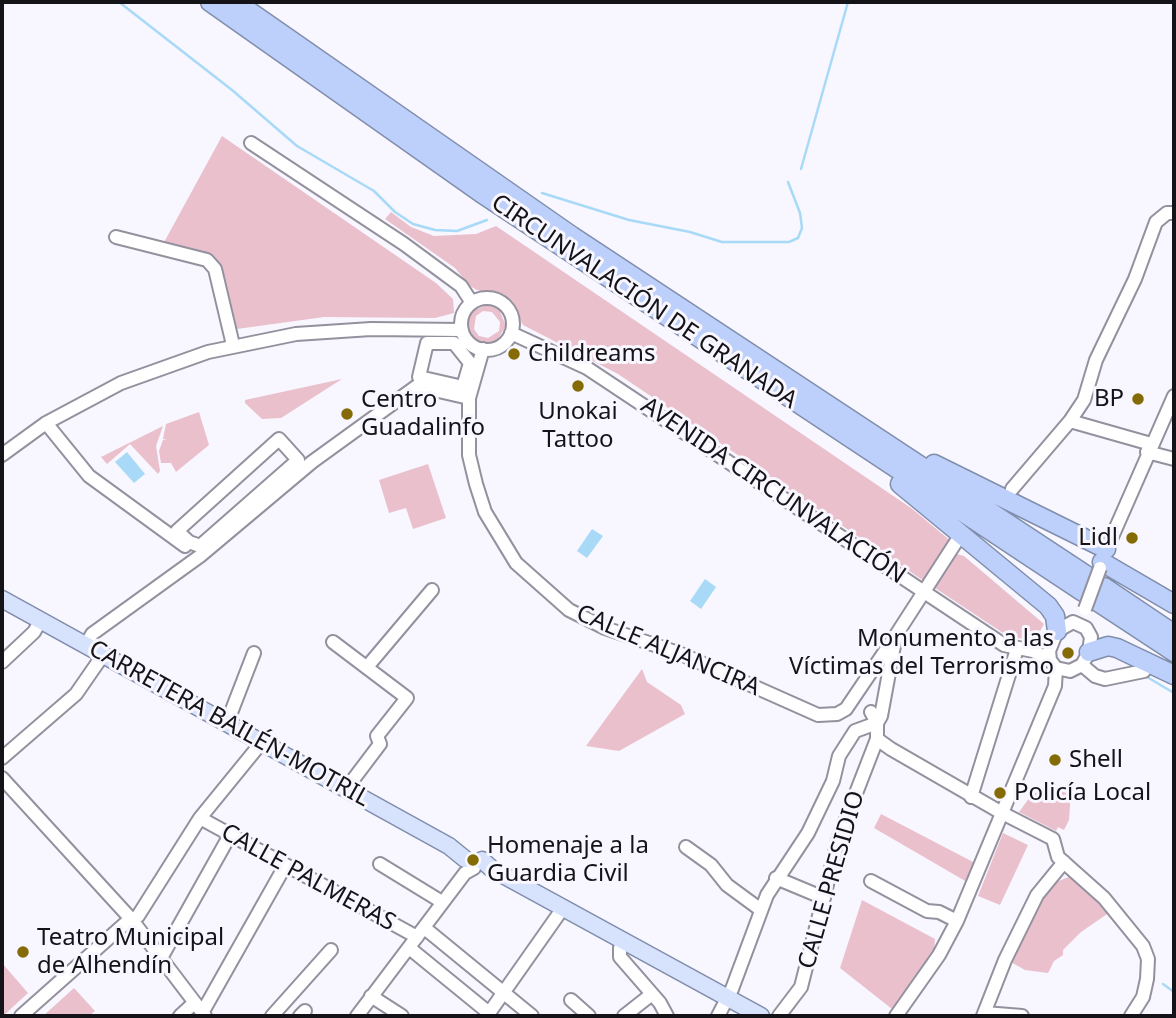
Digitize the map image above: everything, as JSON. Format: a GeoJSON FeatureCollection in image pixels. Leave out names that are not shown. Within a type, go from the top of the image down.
{"type":"FeatureCollection","features":[{"type":"Feature","properties":{"kind":"highway","name":"CIRCUNVALACIÓN DE GRANADA"},"geometry":{"type":"LineString","coordinates":[[211,2],[393,134],[852,439],[1096,581],[1174,652]]}},
{"type":"Feature","properties":{"kind":"highway","name":"CIRCUNVALACIÓN DE GRANADA"},"geometry":{"type":"LineString","coordinates":[[236,2],[486,178],[1174,634]]}},
{"type":"Feature","properties":{"kind":"highway"},"geometry":{"type":"LineString","coordinates":[[875,436],[902,446],[1096,581],[1174,604]]}},
{"type":"Feature","properties":{"kind":"highway"},"geometry":{"type":"LineString","coordinates":[[852,439],[869,460],[1048,606],[1060,632]]}},
{"type":"Feature","properties":{"kind":"highway"},"geometry":{"type":"LineString","coordinates":[[1080,662],[1108,646],[1174,675]]}},
{"type":"Feature","properties":{"kind":"main road","name":"CARRETERA BAILÉN-MOTRIL"},"geometry":{"type":"LineString","coordinates":[[2,599],[346,789],[472,862],[730,994],[761,1016]]}},
{"type":"Feature","properties":{"kind":"street"},"geometry":{"type":"LineString","coordinates":[[251,143],[404,244],[461,286],[472,303]]}},
{"type":"Feature","properties":{"kind":"street"},"geometry":{"type":"LineString","coordinates":[[1013,489],[1070,421],[1084,400],[1096,360],[1135,279],[1156,222],[1167,213],[1174,213]]}},
{"type":"Feature","properties":{"kind":"street"},"geometry":{"type":"LineString","coordinates":[[116,237],[207,260],[215,269],[233,345]]}},
{"type":"Feature","properties":{"kind":"street"},"geometry":{"type":"LineString","coordinates":[[485,298],[505,306],[512,319],[511,333],[502,344],[483,349],[470,343],[462,330],[462,315],[472,303],[485,298]]}},
{"type":"Feature","properties":{"kind":"street"},"geometry":{"type":"LineString","coordinates":[[2,455],[46,423],[152,370],[233,345],[325,332],[462,330]]}},
{"type":"Feature","properties":{"kind":"street","name":"AVENIDA CIRCUNVALACIÓN"},"geometry":{"type":"LineString","coordinates":[[511,333],[587,368],[992,638],[1017,649],[1033,651],[1053,664],[1080,662],[1095,676],[1105,679],[1144,671]]}},
{"type":"Feature","properties":{"kind":"street"},"geometry":{"type":"LineString","coordinates":[[427,343],[454,343],[470,363],[463,387],[419,377],[427,343]]}},
{"type":"Feature","properties":{"kind":"street","name":"CALLE ALJANCIRA"},"geometry":{"type":"LineString","coordinates":[[483,349],[468,398],[469,455],[475,484],[498,536],[533,580],[550,596],[585,620],[652,643],[818,715],[864,712]]}},
{"type":"Feature","properties":{"kind":"street"},"geometry":{"type":"LineString","coordinates":[[86,645],[92,634],[200,556],[312,461],[417,386],[468,398]]}},
{"type":"Feature","properties":{"kind":"street"},"geometry":{"type":"LineString","coordinates":[[896,1016],[939,955],[957,921],[1060,687],[1080,662],[1091,637],[1086,628],[1096,581],[1149,448],[1174,396]]}},
{"type":"Feature","properties":{"kind":"street"},"geometry":{"type":"LineString","coordinates":[[1070,421],[1174,459]]}},
{"type":"Feature","properties":{"kind":"street"},"geometry":{"type":"LineString","coordinates":[[46,423],[89,476],[200,556]]}},
{"type":"Feature","properties":{"kind":"street"},"geometry":{"type":"LineString","coordinates":[[279,439],[298,460],[200,546],[189,542],[177,531],[279,439]]}},
{"type":"Feature","properties":{"kind":"street"},"geometry":{"type":"LineString","coordinates":[[956,542],[855,694],[877,739],[971,797],[1053,839],[1058,857],[1104,898],[1143,946],[1148,959],[1143,998],[1131,1016]]}},
{"type":"Feature","properties":{"kind":"street"},"geometry":{"type":"LineString","coordinates":[[1033,651],[1060,632],[1096,581]]}},
{"type":"Feature","properties":{"kind":"street"},"geometry":{"type":"LineString","coordinates":[[366,667],[432,590]]}},
{"type":"Feature","properties":{"kind":"street"},"geometry":{"type":"LineString","coordinates":[[2,662],[34,632],[41,620]]}},
{"type":"Feature","properties":{"kind":"street"},"geometry":{"type":"LineString","coordinates":[[1060,632],[1086,628]]}},
{"type":"Feature","properties":{"kind":"street"},"geometry":{"type":"LineString","coordinates":[[902,1016],[953,939],[1055,686],[1053,664],[1060,632]]}},
{"type":"Feature","properties":{"kind":"street"},"geometry":{"type":"LineString","coordinates":[[864,712],[883,704],[896,635]]}},
{"type":"Feature","properties":{"kind":"street"},"geometry":{"type":"LineString","coordinates":[[333,642],[407,698],[377,736],[380,744],[346,789]]}},
{"type":"Feature","properties":{"kind":"street"},"geometry":{"type":"LineString","coordinates":[[971,797],[1017,649]]}},
{"type":"Feature","properties":{"kind":"street"},"geometry":{"type":"LineString","coordinates":[[228,723],[254,653]]}},
{"type":"Feature","properties":{"kind":"street"},"geometry":{"type":"LineString","coordinates":[[2,758],[76,694],[103,655]]}},
{"type":"Feature","properties":{"kind":"street"},"geometry":{"type":"LineString","coordinates":[[718,1016],[730,994],[761,910],[776,878],[808,833],[833,781],[839,756],[859,729],[864,712]]}},
{"type":"Feature","properties":{"kind":"street","name":"CALLE PRESIDIO"},"geometry":{"type":"LineString","coordinates":[[779,1016],[801,987],[839,837],[877,739]]}},
{"type":"Feature","properties":{"kind":"street"},"geometry":{"type":"LineString","coordinates":[[21,1016],[138,916],[200,818],[262,742]]}},
{"type":"Feature","properties":{"kind":"street"},"geometry":{"type":"LineString","coordinates":[[2,778],[132,920],[200,1011]]}},
{"type":"Feature","properties":{"kind":"street","name":"CALLE PALMERAS"},"geometry":{"type":"LineString","coordinates":[[200,818],[285,866],[422,934],[532,1016]]}},
{"type":"Feature","properties":{"kind":"street"},"geometry":{"type":"LineString","coordinates":[[161,958],[230,835]]}},
{"type":"Feature","properties":{"kind":"street"},"geometry":{"type":"LineString","coordinates":[[686,847],[711,865],[727,885],[761,910]]}},
{"type":"Feature","properties":{"kind":"street"},"geometry":{"type":"LineString","coordinates":[[357,1016],[422,934],[472,862]]}},
{"type":"Feature","properties":{"kind":"street"},"geometry":{"type":"LineString","coordinates":[[1022,1016],[984,1015],[1005,960],[1037,895],[1064,862]]}},
{"type":"Feature","properties":{"kind":"street"},"geometry":{"type":"LineString","coordinates":[[380,864],[442,902]]}},
{"type":"Feature","properties":{"kind":"street"},"geometry":{"type":"LineString","coordinates":[[180,1016],[200,1011],[285,866]]}},
{"type":"Feature","properties":{"kind":"street"},"geometry":{"type":"LineString","coordinates":[[776,878],[824,898]]}},
{"type":"Feature","properties":{"kind":"street"},"geometry":{"type":"LineString","coordinates":[[871,881],[927,911],[939,912],[957,921]]}},
{"type":"Feature","properties":{"kind":"street"},"geometry":{"type":"LineString","coordinates":[[412,951],[488,1014],[563,908]]}},
{"type":"Feature","properties":{"kind":"street"},"geometry":{"type":"LineString","coordinates":[[624,942],[620,948],[620,957],[667,1016]]}},
{"type":"Feature","properties":{"kind":"street"},"geometry":{"type":"LineString","coordinates":[[272,1016],[331,950]]}},
{"type":"Feature","properties":{"kind":"street"},"geometry":{"type":"LineString","coordinates":[[624,1016],[652,994]]}},
{"type":"Feature","properties":{"kind":"street"},"geometry":{"type":"LineString","coordinates":[[371,996],[402,1016]]}},
{"type":"Feature","properties":{"kind":"street"},"geometry":{"type":"LineString","coordinates":[[571,1000],[589,1016]]}},
{"type":"Feature","properties":{"kind":"shaded area"},"geometry":{"type":"Polygon","coordinates":[[[222,136],[436,283],[453,299],[454,313],[435,318],[324,317],[237,329],[217,262],[207,254],[195,250],[162,246],[222,136]]]}},
{"type":"Feature","properties":{"kind":"shaded area"},"geometry":{"type":"Polygon","coordinates":[[[391,212],[411,227],[434,236],[476,234],[496,226],[911,508],[952,542],[924,581],[618,374],[523,325],[505,295],[477,290],[470,286],[455,268],[385,219],[391,212]]]}},
{"type":"Feature","properties":{"kind":"shaded area"},"geometry":{"type":"Polygon","coordinates":[[[488,304],[499,309],[506,326],[496,342],[482,344],[471,337],[467,324],[471,312],[488,304]],[[483,311],[476,316],[474,329],[479,336],[488,338],[499,331],[500,322],[492,312],[483,311]]]}},
{"type":"Feature","properties":{"kind":"shaded area"},"geometry":{"type":"Polygon","coordinates":[[[342,379],[281,418],[262,419],[245,403],[245,400],[342,379]]]}},
{"type":"Feature","properties":{"kind":"shaded area"},"geometry":{"type":"Polygon","coordinates":[[[199,412],[209,445],[176,472],[171,463],[161,463],[159,451],[163,440],[167,439],[163,439],[166,424],[199,412]]]}},
{"type":"Feature","properties":{"kind":"shaded area"},"geometry":{"type":"Polygon","coordinates":[[[163,426],[156,446],[160,471],[158,474],[130,444],[107,464],[101,457],[163,426]]]}},
{"type":"Feature","properties":{"kind":"shaded area"},"geometry":{"type":"Polygon","coordinates":[[[428,464],[446,518],[413,529],[406,508],[389,513],[379,480],[428,464]]]}},
{"type":"Feature","properties":{"kind":"shaded area"},"geometry":{"type":"Polygon","coordinates":[[[957,554],[964,556],[1044,624],[1035,640],[1009,637],[935,588],[957,554]]]}},
{"type":"Feature","properties":{"kind":"shaded area"},"geometry":{"type":"Polygon","coordinates":[[[642,669],[647,682],[681,705],[685,714],[619,751],[586,746],[642,669]]]}},
{"type":"Feature","properties":{"kind":"shaded area"},"geometry":{"type":"Polygon","coordinates":[[[1046,785],[1071,792],[1069,820],[1064,830],[1058,827],[1056,831],[1019,812],[1030,797],[1046,785]]]}},
{"type":"Feature","properties":{"kind":"shaded area"},"geometry":{"type":"Polygon","coordinates":[[[881,814],[975,863],[967,882],[874,828],[881,814]]]}},
{"type":"Feature","properties":{"kind":"shaded area"},"geometry":{"type":"Polygon","coordinates":[[[1003,833],[1028,845],[1000,905],[978,896],[1003,833]]]}},
{"type":"Feature","properties":{"kind":"shaded area"},"geometry":{"type":"Polygon","coordinates":[[[1071,876],[1110,912],[1081,932],[1063,950],[1063,955],[1054,961],[1048,973],[1025,970],[1009,961],[1040,897],[1056,882],[1071,876]]]}},
{"type":"Feature","properties":{"kind":"shaded area"},"geometry":{"type":"Polygon","coordinates":[[[862,900],[935,939],[934,951],[892,1009],[840,968],[862,900]]]}},
{"type":"Feature","properties":{"kind":"shaded area"},"geometry":{"type":"Polygon","coordinates":[[[2,963],[28,993],[3,1016],[2,1016],[2,963]]]}},
{"type":"Feature","properties":{"kind":"shaded area"},"geometry":{"type":"Polygon","coordinates":[[[74,988],[95,1011],[89,1016],[43,1016],[74,988]]]}},
{"type":"Feature","properties":{"kind":"water"},"geometry":{"type":"Polygon","coordinates":[[[127,452],[145,474],[134,483],[115,462],[127,452]]]}},
{"type":"Feature","properties":{"kind":"water"},"geometry":{"type":"Polygon","coordinates":[[[592,529],[603,536],[587,558],[577,551],[592,529]]]}},
{"type":"Feature","properties":{"kind":"water"},"geometry":{"type":"Polygon","coordinates":[[[705,579],[716,587],[701,609],[690,601],[705,579]]]}},
{"type":"Feature","properties":{"kind":"waterway"},"geometry":{"type":"LineString","coordinates":[[119,2],[232,90],[297,146],[374,191],[395,212],[413,224],[435,230],[457,231],[487,220]]}},
{"type":"Feature","properties":{"kind":"waterway"},"geometry":{"type":"LineString","coordinates":[[801,169],[848,2]]}},
{"type":"Feature","properties":{"kind":"waterway"},"geometry":{"type":"LineString","coordinates":[[542,193],[629,220],[690,232],[722,242],[789,242],[798,238],[802,228],[800,213],[788,182]]}},
{"type":"Feature","properties":{"kind":"waterway"},"geometry":{"type":"LineString","coordinates":[[1147,677],[1174,693]]}},
{"type":"Feature","properties":{"kind":"waterway"},"geometry":{"type":"LineString","coordinates":[[1163,984],[1174,992]]}},
{"type":"Feature","properties":{"kind":"place","name":"Childreams"},"geometry":{"type":"Point","coordinates":[514,354]}},
{"type":"Feature","properties":{"kind":"place","name":"Unokai Tattoo"},"geometry":{"type":"Point","coordinates":[578,386]}},
{"type":"Feature","properties":{"kind":"place","name":"BP"},"geometry":{"type":"Point","coordinates":[1138,399]}},
{"type":"Feature","properties":{"kind":"place","name":"Centro Guadalinfo"},"geometry":{"type":"Point","coordinates":[347,414]}},
{"type":"Feature","properties":{"kind":"place","name":"Lidl"},"geometry":{"type":"Point","coordinates":[1132,538]}},
{"type":"Feature","properties":{"kind":"place","name":"Monumento a las Víctimas del Terrorismo"},"geometry":{"type":"Point","coordinates":[1068,653]}},
{"type":"Feature","properties":{"kind":"place","name":"Shell"},"geometry":{"type":"Point","coordinates":[1055,760]}},
{"type":"Feature","properties":{"kind":"place","name":"Policía Local"},"geometry":{"type":"Point","coordinates":[1000,793]}},
{"type":"Feature","properties":{"kind":"place","name":"Homenaje a la Guardia Civil"},"geometry":{"type":"Point","coordinates":[473,860]}},
{"type":"Feature","properties":{"kind":"place","name":"Teatro Municipal de Alhendín"},"geometry":{"type":"Point","coordinates":[23,952]}}]}
